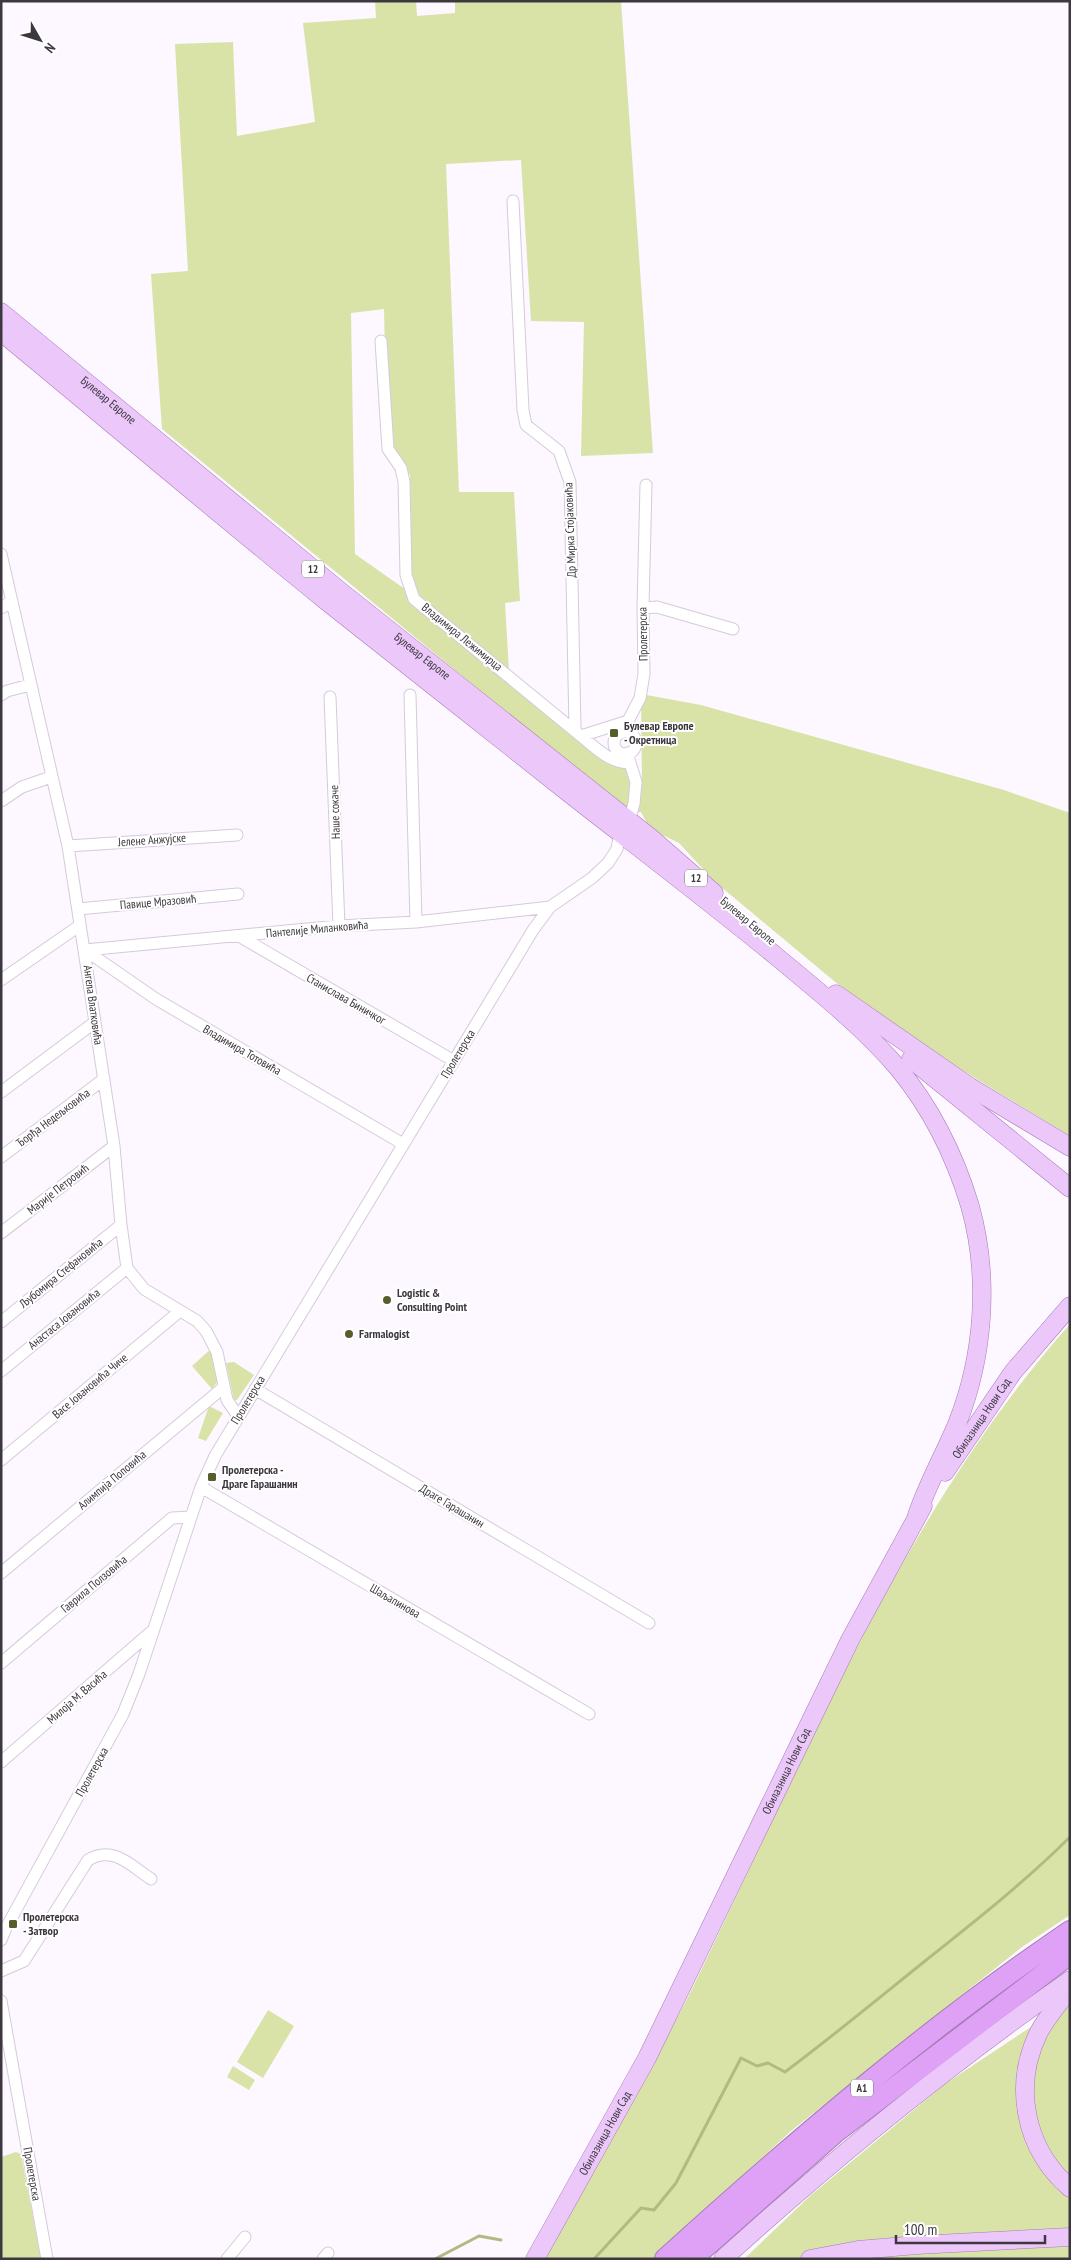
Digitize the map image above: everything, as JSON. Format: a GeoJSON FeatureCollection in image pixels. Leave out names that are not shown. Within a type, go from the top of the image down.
{"type":"FeatureCollection","features":[{"type":"Feature","properties":{"kind":"highway","name":"A1"},"geometry":{"type":"LineString","coordinates":[[665,2259],[823,2119],[905,2053],[1070,1931]]}},
{"type":"Feature","properties":{"kind":"highway","name":"A1"},"geometry":{"type":"LineString","coordinates":[[692,2259],[836,2132],[1070,1954]]}},
{"type":"Feature","properties":{"kind":"main road","name":"Булевар Европе"},"geometry":{"type":"LineString","coordinates":[[1,312],[840,1003]]}},
{"type":"Feature","properties":{"kind":"main road","name":"Булевар Европе"},"geometry":{"type":"LineString","coordinates":[[1,332],[324,599],[624,827]]}},
{"type":"Feature","properties":{"kind":"main road"},"geometry":{"type":"LineString","coordinates":[[840,1003],[1070,1188]]}},
{"type":"Feature","properties":{"kind":"main road"},"geometry":{"type":"LineString","coordinates":[[840,1003],[970,1087],[1070,1147]]}},
{"type":"Feature","properties":{"kind":"main road"},"geometry":{"type":"LineString","coordinates":[[840,1003],[895,1065],[936,1123],[969,1204],[979,1256],[982,1285],[980,1325],[970,1383],[956,1425],[928,1484],[917,1515]]}},
{"type":"Feature","properties":{"kind":"main road","name":"Обилазница Нови Сад"},"geometry":{"type":"LineString","coordinates":[[535,2259],[647,2058],[850,1640],[917,1515],[1013,1372],[1070,1306]]}},
{"type":"Feature","properties":{"kind":"main road"},"geometry":{"type":"LineString","coordinates":[[723,2259],[820,2172],[902,2107],[1070,1980]]}},
{"type":"Feature","properties":{"kind":"main road"},"geometry":{"type":"LineString","coordinates":[[1070,1989],[1046,2020],[1034,2043],[1024,2088],[1028,2122],[1036,2144],[1048,2166],[1070,2188]]}},
{"type":"Feature","properties":{"kind":"main road"},"geometry":{"type":"LineString","coordinates":[[810,2259],[858,2250],[917,2245],[1070,2237]]}},
{"type":"Feature","properties":{"kind":"street","name":"Др Мирка Стојаковића"},"geometry":{"type":"LineString","coordinates":[[513,201],[522,410],[526,425],[559,451],[570,482],[578,732]]}},
{"type":"Feature","properties":{"kind":"street","name":"Владимира Лежимирца"},"geometry":{"type":"LineString","coordinates":[[381,341],[388,449],[401,468],[404,482],[406,575],[414,599],[612,759],[619,763],[629,758]]}},
{"type":"Feature","properties":{"kind":"street","name":"Пролетерска"},"geometry":{"type":"LineString","coordinates":[[627,727],[640,698],[644,674],[643,608],[646,485]]}},
{"type":"Feature","properties":{"kind":"street","name":"Ангела Влатковића"},"geometry":{"type":"LineString","coordinates":[[1,554],[68,846],[114,1146],[127,1268]]}},
{"type":"Feature","properties":{"kind":"street"},"geometry":{"type":"LineString","coordinates":[[1,608],[12,601]]}},
{"type":"Feature","properties":{"kind":"street"},"geometry":{"type":"LineString","coordinates":[[643,608],[656,607],[733,629]]}},
{"type":"Feature","properties":{"kind":"street"},"geometry":{"type":"LineString","coordinates":[[1,695],[30,685]]}},
{"type":"Feature","properties":{"kind":"street"},"geometry":{"type":"LineString","coordinates":[[410,695],[416,922]]}},
{"type":"Feature","properties":{"kind":"street","name":"Наше сокаче"},"geometry":{"type":"LineString","coordinates":[[330,697],[339,926]]}},
{"type":"Feature","properties":{"kind":"street"},"geometry":{"type":"LineString","coordinates":[[578,732],[627,727],[636,742],[629,758]]}},
{"type":"Feature","properties":{"kind":"street","name":"Пролетерска"},"geometry":{"type":"LineString","coordinates":[[1,1940],[4,1926],[119,1722],[132,1692],[201,1487],[215,1456],[533,930],[550,907],[592,878],[608,863],[617,848],[635,793],[636,782],[629,758]]}},
{"type":"Feature","properties":{"kind":"street"},"geometry":{"type":"LineString","coordinates":[[1,801],[22,787],[51,777]]}},
{"type":"Feature","properties":{"kind":"street","name":"Јелене Анжујске"},"geometry":{"type":"LineString","coordinates":[[68,846],[237,835]]}},
{"type":"Feature","properties":{"kind":"street","name":"Павице Мразовић"},"geometry":{"type":"LineString","coordinates":[[78,909],[238,894]]}},
{"type":"Feature","properties":{"kind":"street","name":"Пантелије Миланковића"},"geometry":{"type":"LineString","coordinates":[[85,950],[139,943],[339,926],[416,922],[550,907]]}},
{"type":"Feature","properties":{"kind":"street"},"geometry":{"type":"LineString","coordinates":[[1,980],[79,926]]}},
{"type":"Feature","properties":{"kind":"street","name":"Станислава Биничког"},"geometry":{"type":"LineString","coordinates":[[239,936],[454,1061]]}},
{"type":"Feature","properties":{"kind":"street","name":"Владимира Тотовића"},"geometry":{"type":"LineString","coordinates":[[85,950],[156,999],[403,1144]]}},
{"type":"Feature","properties":{"kind":"street"},"geometry":{"type":"LineString","coordinates":[[1,1092],[95,1022]]}},
{"type":"Feature","properties":{"kind":"street","name":"Ђорђа Недељковића"},"geometry":{"type":"LineString","coordinates":[[1,1157],[104,1079]]}},
{"type":"Feature","properties":{"kind":"street","name":"Марије Петровић"},"geometry":{"type":"LineString","coordinates":[[1,1233],[114,1146]]}},
{"type":"Feature","properties":{"kind":"street","name":"Љубомира Стефановића"},"geometry":{"type":"LineString","coordinates":[[1,1322],[121,1224]]}},
{"type":"Feature","properties":{"kind":"street"},"geometry":{"type":"LineString","coordinates":[[127,1268],[134,1280],[144,1289],[197,1321],[206,1331],[217,1352],[227,1400],[238,1416]]}},
{"type":"Feature","properties":{"kind":"street","name":"Анастаса Јовановића"},"geometry":{"type":"LineString","coordinates":[[1,1371],[127,1268]]}},
{"type":"Feature","properties":{"kind":"street","name":"Васе Јовановића Чиче"},"geometry":{"type":"LineString","coordinates":[[1,1460],[180,1311]]}},
{"type":"Feature","properties":{"kind":"street","name":"Алимпија Поповића"},"geometry":{"type":"LineString","coordinates":[[1,1573],[224,1387]]}},
{"type":"Feature","properties":{"kind":"street","name":"Драге Гарашанин"},"geometry":{"type":"LineString","coordinates":[[254,1389],[649,1623]]}},
{"type":"Feature","properties":{"kind":"street","name":"Шаљапинова"},"geometry":{"type":"LineString","coordinates":[[201,1487],[589,1714]]}},
{"type":"Feature","properties":{"kind":"street","name":"Гаврила Ползовића"},"geometry":{"type":"LineString","coordinates":[[1,1663],[172,1518],[192,1517]]}},
{"type":"Feature","properties":{"kind":"street","name":"Милоја М. Васића"},"geometry":{"type":"LineString","coordinates":[[1,1762],[152,1632]]}},
{"type":"Feature","properties":{"kind":"street"},"geometry":{"type":"LineString","coordinates":[[1,1970],[24,1961],[88,1860],[99,1854],[112,1854],[151,1879]]}},
{"type":"Feature","properties":{"kind":"street","name":"Пролетерска"},"geometry":{"type":"LineString","coordinates":[[1,2001],[47,2259]]}},
{"type":"Feature","properties":{"kind":"street"},"geometry":{"type":"LineString","coordinates":[[227,2259],[245,2237]]}},
{"type":"Feature","properties":{"kind":"green space"},"geometry":{"type":"Polygon","coordinates":[[[375,1],[416,1],[417,16],[455,13],[455,1],[621,1],[653,453],[581,456],[584,322],[531,321],[521,160],[446,164],[459,492],[514,492],[520,601],[505,603],[509,671],[642,782],[641,694],[701,705],[1004,790],[1070,813],[1070,1136],[906,1036],[834,981],[714,881],[679,843],[650,829],[641,812],[629,813],[162,429],[151,274],[188,271],[175,44],[233,42],[237,136],[315,122],[303,23],[376,18],[375,1]],[[384,309],[351,313],[355,554],[412,594],[410,475],[387,441],[384,309]]]}},
{"type":"Feature","properties":{"kind":"green space"},"geometry":{"type":"Polygon","coordinates":[[[1070,1324],[1070,1915],[1022,1947],[791,2131],[653,2259],[545,2259],[684,2006],[858,1645],[905,1560],[955,1477],[1009,1399],[1070,1324]]]}},
{"type":"Feature","properties":{"kind":"green space"},"geometry":{"type":"Polygon","coordinates":[[[211,1349],[218,1381],[212,1389],[192,1366],[211,1349]]]}},
{"type":"Feature","properties":{"kind":"green space"},"geometry":{"type":"Polygon","coordinates":[[[234,1362],[254,1375],[237,1400],[234,1400],[226,1363],[234,1362]]]}},
{"type":"Feature","properties":{"kind":"green space"},"geometry":{"type":"Polygon","coordinates":[[[209,1406],[223,1413],[206,1441],[198,1438],[209,1406]]]}},
{"type":"Feature","properties":{"kind":"green space"},"geometry":{"type":"Polygon","coordinates":[[[1070,2001],[1070,2259],[744,2259],[811,2195],[945,2084],[1070,2001]]]}},
{"type":"Feature","properties":{"kind":"green space"},"geometry":{"type":"Polygon","coordinates":[[[268,2010],[294,2026],[263,2078],[237,2062],[268,2010]]]}},
{"type":"Feature","properties":{"kind":"green space"},"geometry":{"type":"Polygon","coordinates":[[[233,2066],[255,2080],[249,2090],[227,2077],[233,2066]]]}},
{"type":"Feature","properties":{"kind":"green space"},"geometry":{"type":"Polygon","coordinates":[[[16,2152],[21,2154],[41,2259],[1,2259],[1,2157],[16,2152]]]}},
{"type":"Feature","properties":{"kind":"waterway"},"geometry":{"type":"LineString","coordinates":[[594,2259],[641,2208],[654,2210],[676,2183],[741,2058],[757,2066],[768,2063],[785,2072],[981,1916],[1070,1837]]}},
{"type":"Feature","properties":{"kind":"waterway"},"geometry":{"type":"LineString","coordinates":[[435,2259],[479,2236],[501,2240]]}},
{"type":"Feature","properties":{"kind":"place","name":"Булевар Европе - Окретница"},"geometry":{"type":"Point","coordinates":[614,733]}},
{"type":"Feature","properties":{"kind":"place","name":"Logistic & Consulting Point"},"geometry":{"type":"Point","coordinates":[387,1300]}},
{"type":"Feature","properties":{"kind":"place","name":"Farmalogist"},"geometry":{"type":"Point","coordinates":[349,1334]}},
{"type":"Feature","properties":{"kind":"place","name":"Пролетерска - Драге Гарашанин"},"geometry":{"type":"Point","coordinates":[212,1477]}},
{"type":"Feature","properties":{"kind":"place","name":"Пролетерска - Затвор"},"geometry":{"type":"Point","coordinates":[13,1924]}}]}
